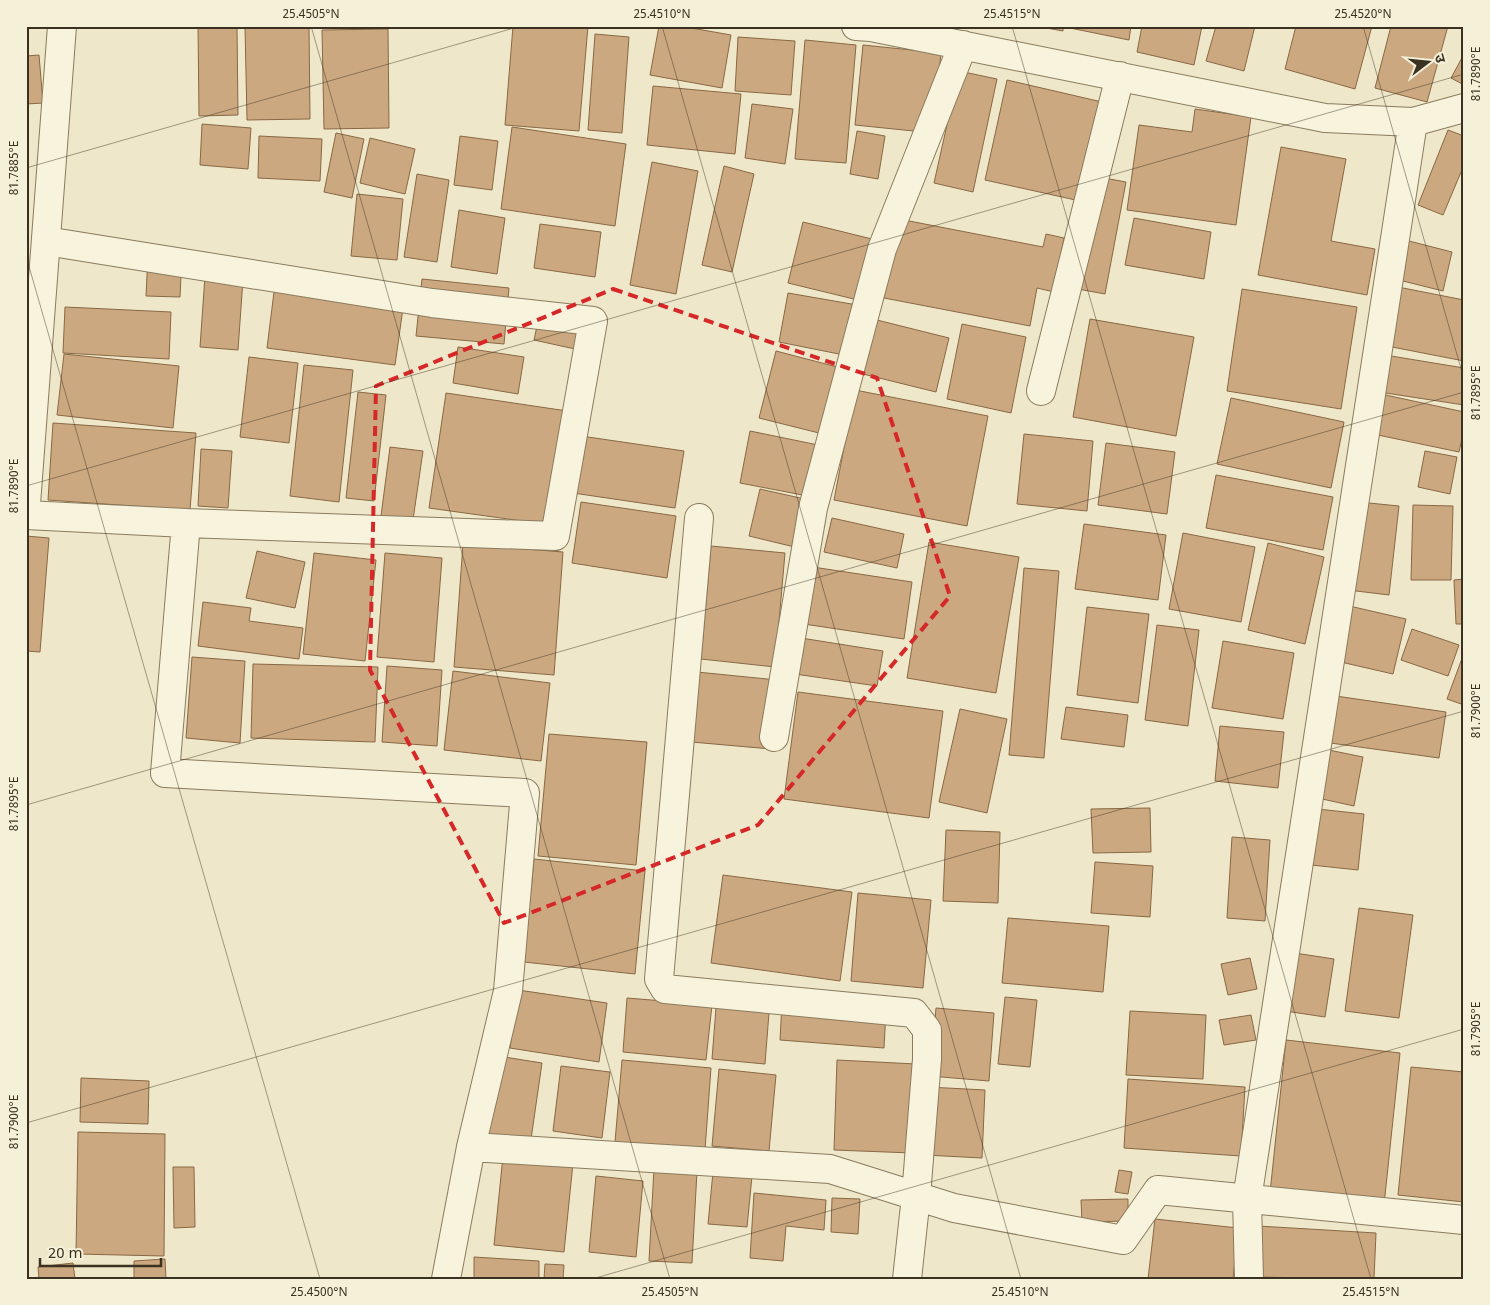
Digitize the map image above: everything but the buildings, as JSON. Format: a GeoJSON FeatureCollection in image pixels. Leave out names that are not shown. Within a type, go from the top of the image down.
{"type":"FeatureCollection","features":[{"type":"Feature","properties":{"kind":"street"},"geometry":{"type":"LineString","coordinates":[[26,504],[62,26]]}},
{"type":"Feature","properties":{"kind":"street"},"geometry":{"type":"LineString","coordinates":[[856,26],[963,45],[1325,118],[1413,122],[1464,108]]}},
{"type":"Feature","properties":{"kind":"street"},"geometry":{"type":"LineString","coordinates":[[774,737],[813,508],[882,249],[963,45]]}},
{"type":"Feature","properties":{"kind":"street"},"geometry":{"type":"LineString","coordinates":[[1041,391],[1120,76]]}},
{"type":"Feature","properties":{"kind":"street"},"geometry":{"type":"LineString","coordinates":[[1249,1279],[1247,1199],[1413,122]]}},
{"type":"Feature","properties":{"kind":"street"},"geometry":{"type":"LineString","coordinates":[[26,514],[186,523],[555,536],[593,321],[432,303],[46,241]]}},
{"type":"Feature","properties":{"kind":"street"},"geometry":{"type":"LineString","coordinates":[[699,518],[659,979],[665,988],[676,990],[914,1013],[927,1030],[927,1058],[908,1279]]}},
{"type":"Feature","properties":{"kind":"street"},"geometry":{"type":"LineString","coordinates":[[186,523],[165,773],[525,793],[508,991],[471,1147],[446,1279]]}},
{"type":"Feature","properties":{"kind":"street"},"geometry":{"type":"LineString","coordinates":[[471,1147],[830,1169],[954,1208],[1123,1240],[1158,1190],[1464,1220]]}},
{"type":"Feature","properties":{"kind":"highlighted area"},"geometry":{"type":"Polygon","coordinates":[[[613,289],[877,378],[950,596],[758,825],[504,923],[370,670],[376,386],[613,289]]]}}]}
